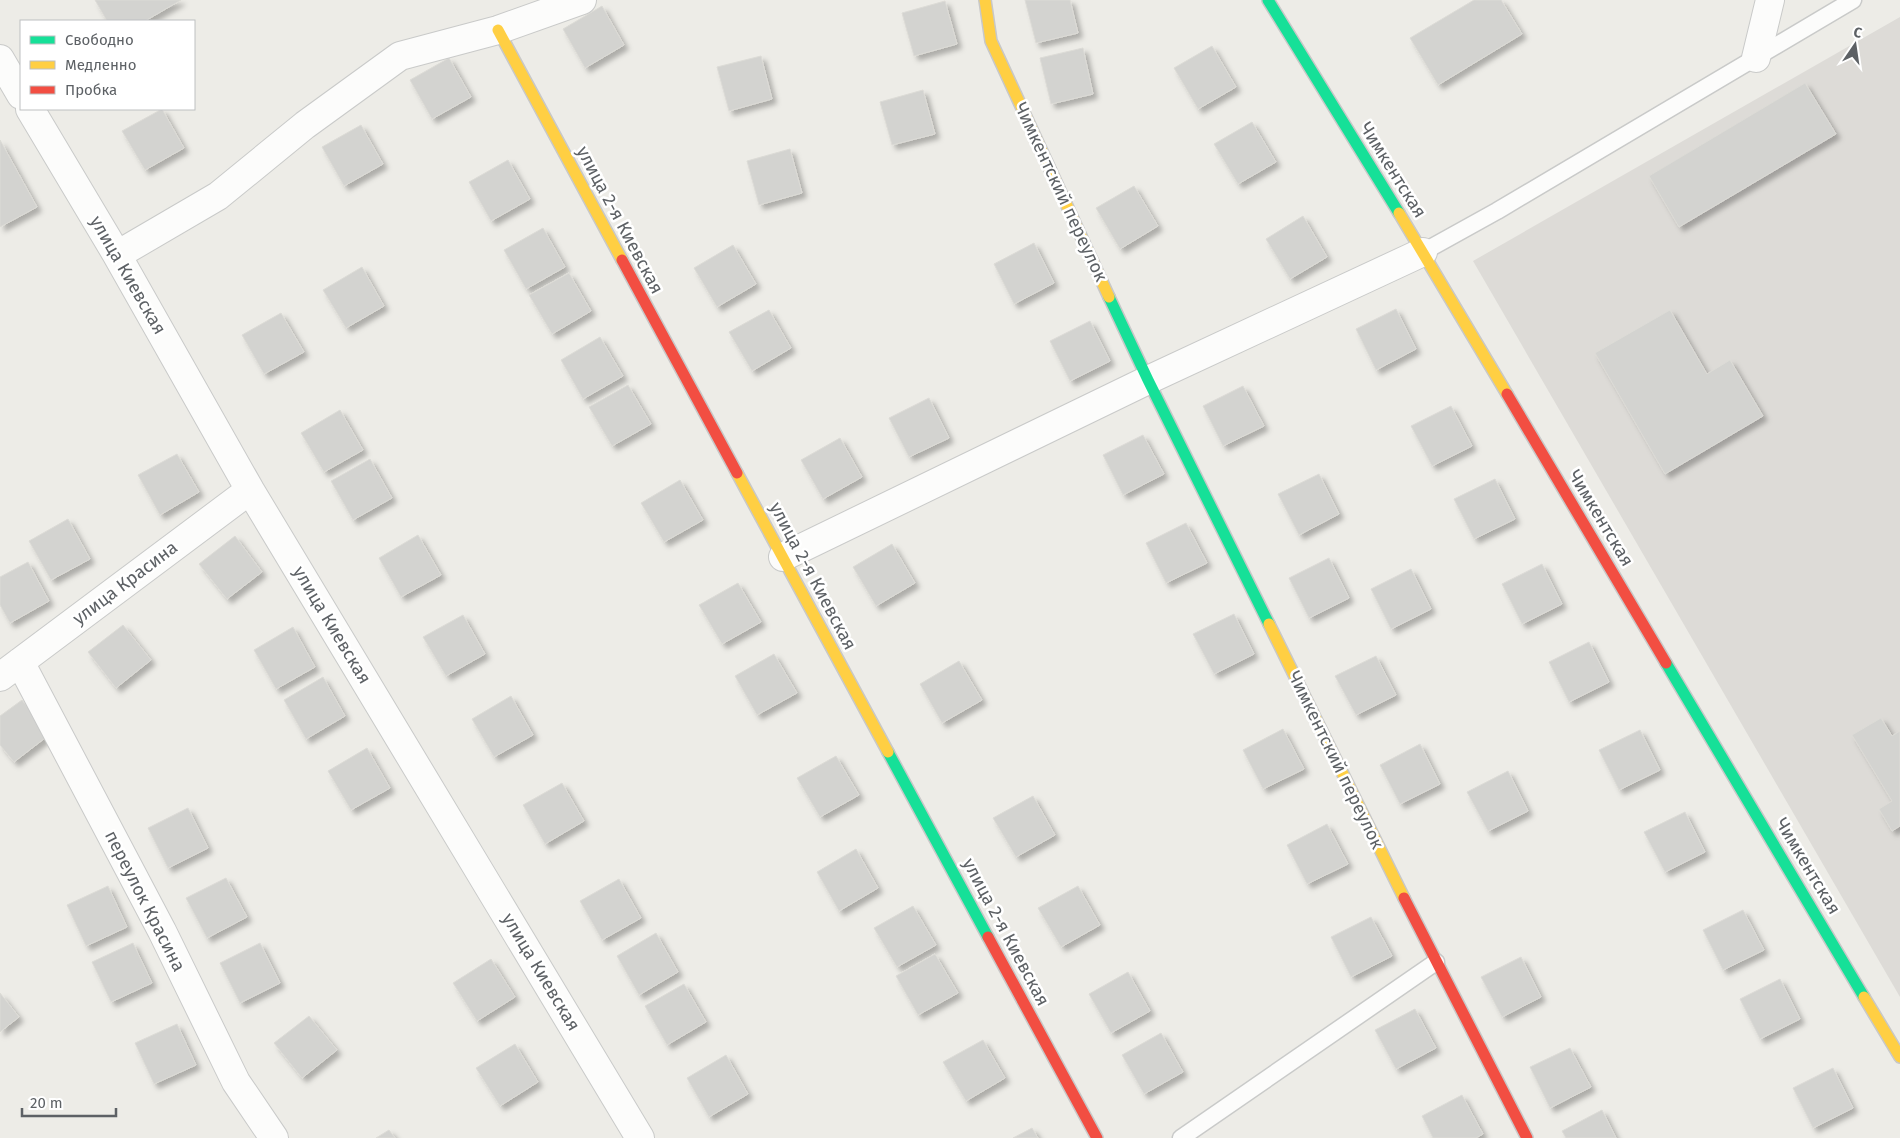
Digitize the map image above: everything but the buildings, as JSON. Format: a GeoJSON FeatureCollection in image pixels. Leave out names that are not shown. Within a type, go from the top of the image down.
{"type":"FeatureCollection","features":[{"type":"Feature","properties":{"kind":"street"},"geometry":{"type":"LineString","coordinates":[[117,255],[218,196],[306,125],[400,56],[498,30],[582,0]]}},
{"type":"Feature","properties":{"kind":"street","name":"Чимкентский переулок"},"geometry":{"type":"LineString","coordinates":[[986,0],[991,40],[1148,380],[1436,962],[1527,1138]]}},
{"type":"Feature","properties":{"kind":"street","name":"Чимкентская"},"geometry":{"type":"LineString","coordinates":[[1268,0],[1423,252],[1900,1057]]}},
{"type":"Feature","properties":{"kind":"street"},"geometry":{"type":"LineString","coordinates":[[1756,58],[1770,0]]}},
{"type":"Feature","properties":{"kind":"street","name":"улица 2-я Киевская"},"geometry":{"type":"LineString","coordinates":[[498,30],[1097,1138]]}},
{"type":"Feature","properties":{"kind":"street"},"geometry":{"type":"LineString","coordinates":[[0,59],[20,93]]}},
{"type":"Feature","properties":{"kind":"street","name":"улица Киевская"},"geometry":{"type":"LineString","coordinates":[[31,110],[117,255],[250,490],[640,1138]]}},
{"type":"Feature","properties":{"kind":"street"},"geometry":{"type":"LineString","coordinates":[[783,557],[1148,380],[1423,252]]}},
{"type":"Feature","properties":{"kind":"street","name":"улица Красина"},"geometry":{"type":"LineString","coordinates":[[10,670],[250,490]]}},
{"type":"Feature","properties":{"kind":"street","name":"переулок Красина"},"geometry":{"type":"LineString","coordinates":[[10,670],[157,922],[236,1082],[274,1138]]}},
{"type":"Feature","properties":{"kind":"lane"},"geometry":{"type":"LineString","coordinates":[[1423,252],[1497,211],[1853,0]]}},
{"type":"Feature","properties":{"kind":"lane"},"geometry":{"type":"LineString","coordinates":[[1181,1138],[1436,962]]}},
{"type":"Feature","properties":{"kind":"shaded area"},"geometry":{"type":"Polygon","coordinates":[[[1900,17],[1900,997],[1473,261],[1900,17]]]}},
{"type":"Feature","properties":{"kind":"traffic: fast"},"geometry":{"type":"LineString","coordinates":[[1268,0],[1399,213]]}},
{"type":"Feature","properties":{"kind":"traffic: fast"},"geometry":{"type":"LineString","coordinates":[[1109,297],[1269,624]]}},
{"type":"Feature","properties":{"kind":"traffic: fast"},"geometry":{"type":"LineString","coordinates":[[1666,663],[1864,997]]}},
{"type":"Feature","properties":{"kind":"traffic: fast"},"geometry":{"type":"LineString","coordinates":[[888,752],[988,937]]}},
{"type":"Feature","properties":{"kind":"traffic: slow"},"geometry":{"type":"LineString","coordinates":[[985,0],[991,41],[1109,297]]}},
{"type":"Feature","properties":{"kind":"traffic: slow"},"geometry":{"type":"LineString","coordinates":[[498,30],[622,260]]}},
{"type":"Feature","properties":{"kind":"traffic: slow"},"geometry":{"type":"LineString","coordinates":[[1399,213],[1507,394]]}},
{"type":"Feature","properties":{"kind":"traffic: slow"},"geometry":{"type":"LineString","coordinates":[[737,473],[888,752]]}},
{"type":"Feature","properties":{"kind":"traffic: slow"},"geometry":{"type":"LineString","coordinates":[[1269,624],[1404,898]]}},
{"type":"Feature","properties":{"kind":"traffic: slow"},"geometry":{"type":"LineString","coordinates":[[1864,997],[1900,1057]]}},
{"type":"Feature","properties":{"kind":"traffic: jam"},"geometry":{"type":"LineString","coordinates":[[622,260],[737,473]]}},
{"type":"Feature","properties":{"kind":"traffic: jam"},"geometry":{"type":"LineString","coordinates":[[1507,394],[1666,663]]}},
{"type":"Feature","properties":{"kind":"traffic: jam"},"geometry":{"type":"LineString","coordinates":[[1404,898],[1527,1138]]}},
{"type":"Feature","properties":{"kind":"traffic: jam"},"geometry":{"type":"LineString","coordinates":[[988,937],[1097,1138]]}}]}
